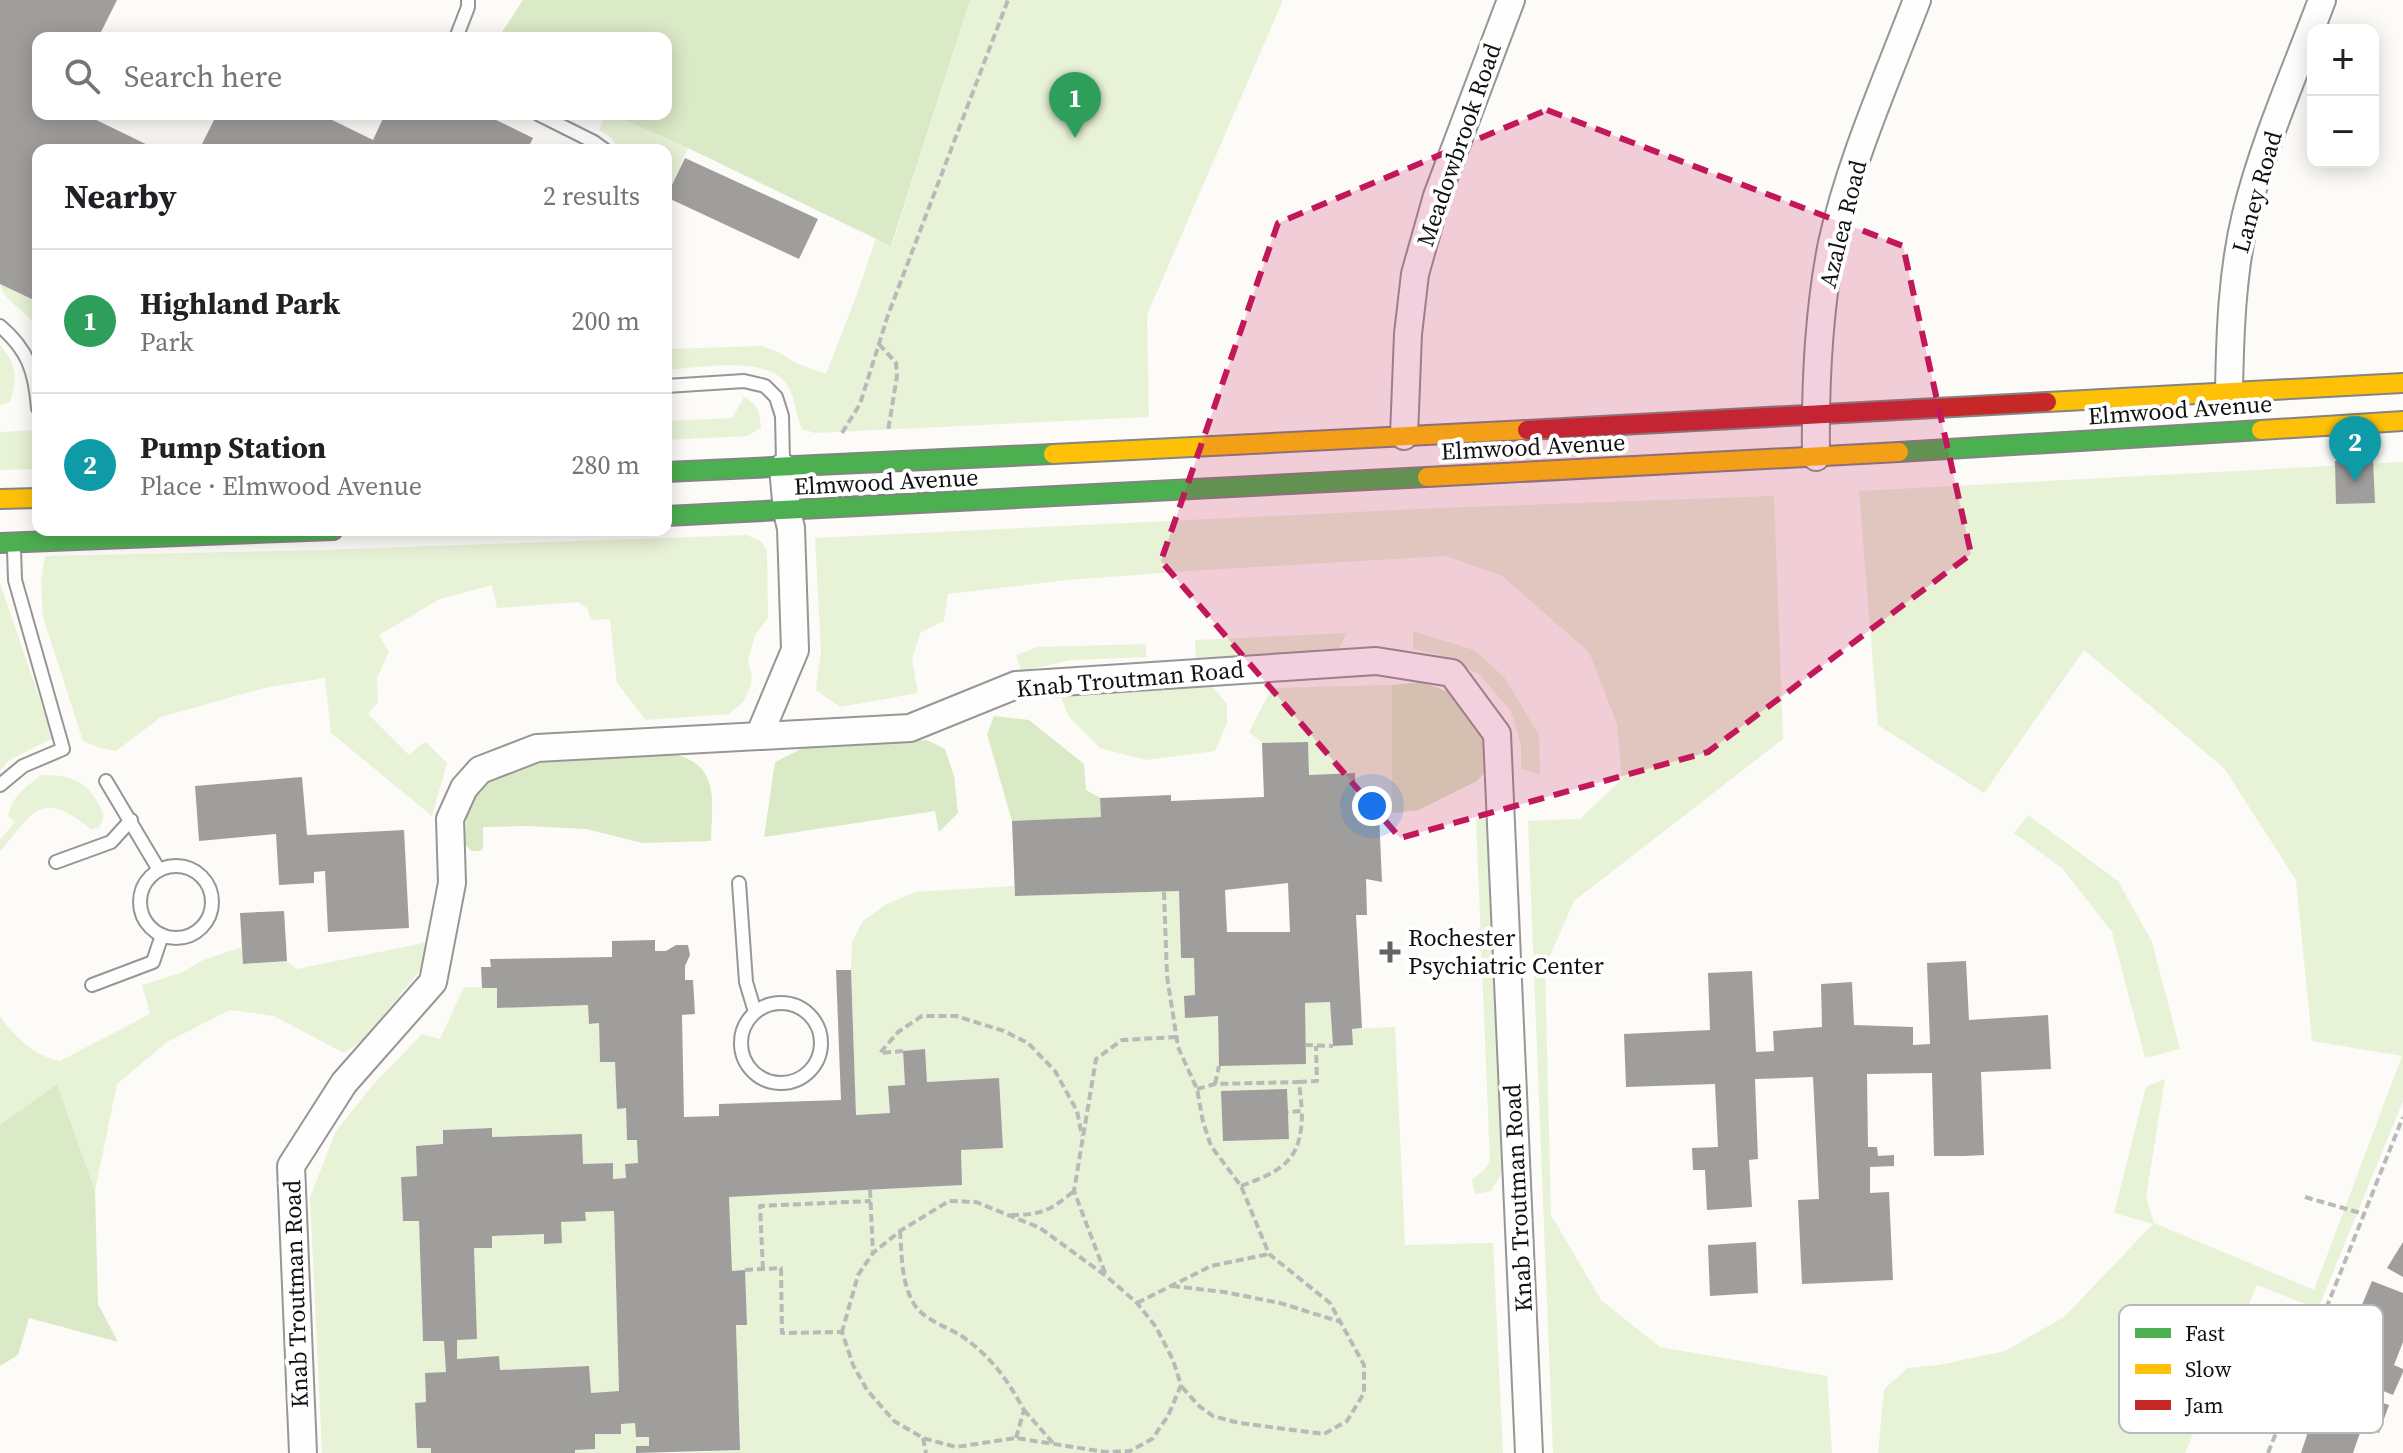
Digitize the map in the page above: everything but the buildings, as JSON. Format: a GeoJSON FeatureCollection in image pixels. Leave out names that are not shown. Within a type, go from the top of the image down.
{"type":"FeatureCollection","features":[{"type":"Feature","properties":{"kind":"main road","name":"Elmwood Avenue"},"geometry":{"type":"LineString","coordinates":[[672,472],[1815,416],[2403,383]]}},
{"type":"Feature","properties":{"kind":"main road","name":"Elmwood Avenue"},"geometry":{"type":"LineString","coordinates":[[672,516],[1816,457],[2403,421]]}},
{"type":"Feature","properties":{"kind":"main road"},"geometry":{"type":"LineString","coordinates":[[0,499],[32,498]]}},
{"type":"Feature","properties":{"kind":"main road"},"geometry":{"type":"LineString","coordinates":[[7,543],[183,536]]}},
{"type":"Feature","properties":{"kind":"street","name":"Meadowbrook Road"},"geometry":{"type":"LineString","coordinates":[[1404,436],[1408,334],[1415,274],[1437,196],[1511,0]]}},
{"type":"Feature","properties":{"kind":"street","name":"Azalea Road"},"geometry":{"type":"LineString","coordinates":[[1816,457],[1815,416],[1821,333],[1833,243],[1856,163],[1917,0]]}},
{"type":"Feature","properties":{"kind":"street","name":"Laney Road"},"geometry":{"type":"LineString","coordinates":[[2229,392],[2232,313],[2246,214],[2264,154],[2322,0]]}},
{"type":"Feature","properties":{"kind":"street"},"geometry":{"type":"LineString","coordinates":[[759,736],[795,650],[791,528],[783,467]]}},
{"type":"Feature","properties":{"kind":"street","name":"Knab Troutman Road"},"geometry":{"type":"LineString","coordinates":[[303,1453],[291,1166],[344,1083],[433,982],[452,883],[450,819],[464,788],[480,770],[537,748],[910,728],[1016,685],[1376,661],[1452,673],[1497,734],[1529,1453]]}},
{"type":"Feature","properties":{"kind":"lane"},"geometry":{"type":"LineString","coordinates":[[458,32],[468,0]]}},
{"type":"Feature","properties":{"kind":"lane"},"geometry":{"type":"LineString","coordinates":[[550,120],[597,144]]}},
{"type":"Feature","properties":{"kind":"lane"},"geometry":{"type":"LineString","coordinates":[[0,326],[18,342],[32,370]]}},
{"type":"Feature","properties":{"kind":"lane"},"geometry":{"type":"LineString","coordinates":[[672,386],[744,381],[765,386],[776,397],[782,416],[783,467]]}},
{"type":"Feature","properties":{"kind":"lane"},"geometry":{"type":"LineString","coordinates":[[0,785],[23,766],[63,749],[7,543]]}},
{"type":"Feature","properties":{"kind":"lane"},"geometry":{"type":"LineString","coordinates":[[106,781],[159,870]]}},
{"type":"Feature","properties":{"kind":"lane"},"geometry":{"type":"LineString","coordinates":[[56,862],[111,842],[131,820]]}},
{"type":"Feature","properties":{"kind":"lane"},"geometry":{"type":"LineString","coordinates":[[171,866],[195,870],[210,889],[213,901],[211,913],[196,932],[173,938],[162,935],[145,920],[140,897],[143,886],[150,876],[171,866]]}},
{"type":"Feature","properties":{"kind":"lane"},"geometry":{"type":"LineString","coordinates":[[739,883],[746,982],[755,1012]]}},
{"type":"Feature","properties":{"kind":"lane"},"geometry":{"type":"LineString","coordinates":[[92,985],[153,962],[162,935]]}},
{"type":"Feature","properties":{"kind":"lane"},"geometry":{"type":"LineString","coordinates":[[778,1002],[792,1004],[814,1020],[820,1032],[821,1046],[818,1059],[810,1070],[799,1078],[773,1082],[751,1069],[741,1046],[742,1033],[755,1012],[778,1002]]}},
{"type":"Feature","properties":{"kind":"path"},"geometry":{"type":"LineString","coordinates":[[838,438],[860,404],[894,301],[1008,0]]}},
{"type":"Feature","properties":{"kind":"path"},"geometry":{"type":"LineString","coordinates":[[879,344],[896,363],[897,376],[887,436]]}},
{"type":"Feature","properties":{"kind":"path"},"geometry":{"type":"LineString","coordinates":[[1164,892],[1167,976],[1178,1047],[1197,1089],[1211,1146],[1241,1186],[1269,1254],[1330,1303],[1364,1365],[1364,1393],[1347,1421],[1324,1434],[1253,1425],[1213,1416],[1199,1406],[1181,1385],[1173,1360],[1156,1327],[1137,1303],[1040,1228],[976,1202],[949,1201],[900,1231],[873,1253],[858,1275],[842,1332],[853,1365],[867,1390],[894,1421],[923,1438],[956,1447],[1016,1438],[1105,1452],[1130,1451],[1152,1439],[1168,1416],[1181,1385]]}},
{"type":"Feature","properties":{"kind":"path"},"geometry":{"type":"LineString","coordinates":[[903,1051],[880,1053],[898,1032],[922,1016],[956,1016],[1004,1031],[1028,1043],[1055,1071],[1077,1111],[1083,1142]]}},
{"type":"Feature","properties":{"kind":"path"},"geometry":{"type":"LineString","coordinates":[[1106,1276],[1074,1191],[1096,1059],[1122,1040],[1177,1037]]}},
{"type":"Feature","properties":{"kind":"path"},"geometry":{"type":"LineString","coordinates":[[1305,1045],[1333,1046]]}},
{"type":"Feature","properties":{"kind":"path"},"geometry":{"type":"LineString","coordinates":[[1197,1089],[1215,1084],[1317,1081],[1316,1046]]}},
{"type":"Feature","properties":{"kind":"path"},"geometry":{"type":"LineString","coordinates":[[1215,1084],[1219,1066]]}},
{"type":"Feature","properties":{"kind":"path"},"geometry":{"type":"LineString","coordinates":[[1241,1186],[1264,1177],[1289,1161],[1302,1136],[1299,1082]]}},
{"type":"Feature","properties":{"kind":"path"},"geometry":{"type":"LineString","coordinates":[[1288,1112],[1302,1111]]}},
{"type":"Feature","properties":{"kind":"path"},"geometry":{"type":"LineString","coordinates":[[2327,1305],[2403,1117]]}},
{"type":"Feature","properties":{"kind":"path"},"geometry":{"type":"LineString","coordinates":[[870,1190],[873,1253]]}},
{"type":"Feature","properties":{"kind":"path"},"geometry":{"type":"LineString","coordinates":[[1009,1215],[1032,1215],[1051,1210],[1074,1191]]}},
{"type":"Feature","properties":{"kind":"path"},"geometry":{"type":"LineString","coordinates":[[2305,1197],[2364,1214]]}},
{"type":"Feature","properties":{"kind":"path"},"geometry":{"type":"LineString","coordinates":[[763,1269],[760,1206],[871,1201]]}},
{"type":"Feature","properties":{"kind":"path"},"geometry":{"type":"LineString","coordinates":[[900,1231],[907,1289],[916,1307],[993,1361],[1024,1410],[1053,1443]]}},
{"type":"Feature","properties":{"kind":"path"},"geometry":{"type":"LineString","coordinates":[[1137,1303],[1211,1266],[1269,1254]]}},
{"type":"Feature","properties":{"kind":"path"},"geometry":{"type":"LineString","coordinates":[[745,1270],[781,1268],[782,1333],[842,1332]]}},
{"type":"Feature","properties":{"kind":"path"},"geometry":{"type":"LineString","coordinates":[[1172,1286],[1280,1303],[1341,1322]]}},
{"type":"Feature","properties":{"kind":"path"},"geometry":{"type":"LineString","coordinates":[[1016,1438],[1024,1410]]}},
{"type":"Feature","properties":{"kind":"path"},"geometry":{"type":"LineString","coordinates":[[2268,1453],[2276,1433]]}},
{"type":"Feature","properties":{"kind":"path"},"geometry":{"type":"LineString","coordinates":[[923,1438],[926,1453]]}},
{"type":"Feature","properties":{"kind":"path"},"geometry":{"type":"LineString","coordinates":[[947,1453],[956,1447]]}},
{"type":"Feature","properties":{"kind":"highlighted area"},"geometry":{"type":"Polygon","coordinates":[[[1547,110],[1903,246],[1971,554],[1708,752],[1400,838],[1161,561],[1278,223],[1547,110]]]}},
{"type":"Feature","properties":{"kind":"green space"},"geometry":{"type":"Polygon","coordinates":[[[523,0],[970,0],[891,246],[625,120],[672,120],[672,32],[502,32],[523,0]]]}},
{"type":"Feature","properties":{"kind":"green space"},"geometry":{"type":"Polygon","coordinates":[[[970,0],[1283,0],[1147,315],[1149,417],[815,433],[802,429],[791,392],[774,373],[761,368],[728,365],[672,369],[672,349],[762,346],[826,374],[876,238],[892,245],[970,0]]]}},
{"type":"Feature","properties":{"kind":"green space"},"geometry":{"type":"Polygon","coordinates":[[[603,120],[625,120],[688,148],[672,184],[672,144],[616,144],[599,130],[603,120]]]}},
{"type":"Feature","properties":{"kind":"green space"},"geometry":{"type":"Polygon","coordinates":[[[0,284],[32,299],[32,321],[6,296],[0,284]]]}},
{"type":"Feature","properties":{"kind":"green space"},"geometry":{"type":"Polygon","coordinates":[[[0,345],[13,365],[15,379],[10,402],[0,405],[0,345]]]}},
{"type":"Feature","properties":{"kind":"green space"},"geometry":{"type":"Polygon","coordinates":[[[744,397],[757,410],[761,428],[747,436],[672,440],[672,421],[732,418],[744,397]]]}},
{"type":"Feature","properties":{"kind":"green space"},"geometry":{"type":"Polygon","coordinates":[[[32,430],[32,469],[0,470],[0,432],[32,430]]]}},
{"type":"Feature","properties":{"kind":"green space"},"geometry":{"type":"Polygon","coordinates":[[[2403,462],[2403,1101],[2320,1305],[2308,1305],[2257,1285],[2248,1305],[2119,1305],[2119,1433],[2194,1433],[2185,1453],[1878,1453],[1884,1389],[1908,1368],[2005,1351],[2064,1317],[2153,1224],[2114,1213],[2146,1087],[2165,1079],[2146,1197],[2154,1223],[2314,1290],[2402,1056],[2312,1041],[2296,880],[2224,768],[2084,650],[1984,793],[1878,725],[1859,491],[2403,462]]]}},
{"type":"Feature","properties":{"kind":"green space"},"geometry":{"type":"Polygon","coordinates":[[[1774,496],[1783,739],[1574,901],[1545,967],[1551,1215],[1601,1300],[1660,1347],[1827,1376],[1832,1453],[1553,1453],[1528,821],[1580,819],[1622,779],[1617,724],[1589,652],[1502,576],[1446,556],[1188,571],[1068,580],[948,594],[944,621],[921,632],[912,658],[918,693],[840,707],[816,690],[821,651],[815,538],[1439,508],[1774,496]]]}},
{"type":"Feature","properties":{"kind":"green space"},"geometry":{"type":"Polygon","coordinates":[[[747,535],[762,542],[767,551],[768,618],[755,635],[748,661],[752,676],[750,688],[743,702],[729,714],[646,720],[617,683],[610,619],[591,620],[587,608],[578,602],[497,608],[492,585],[440,599],[379,635],[389,652],[377,678],[378,702],[368,714],[409,755],[427,743],[447,763],[432,816],[331,733],[325,678],[268,687],[161,717],[116,751],[83,741],[43,617],[41,581],[45,556],[747,535]]]}},
{"type":"Feature","properties":{"kind":"green space"},"geometry":{"type":"Polygon","coordinates":[[[0,583],[53,738],[9,760],[0,771],[0,583]]]}},
{"type":"Feature","properties":{"kind":"green space"},"geometry":{"type":"Polygon","coordinates":[[[1413,631],[1474,650],[1504,677],[1539,735],[1540,774],[1521,769],[1521,745],[1511,711],[1480,675],[1447,657],[1413,649],[1413,631]]]}},
{"type":"Feature","properties":{"kind":"green space"},"geometry":{"type":"Polygon","coordinates":[[[1347,633],[1337,652],[1196,658],[1195,640],[1347,633]]]}},
{"type":"Feature","properties":{"kind":"green space"},"geometry":{"type":"Polygon","coordinates":[[[1146,644],[1146,657],[1072,660],[1021,671],[1016,655],[1038,647],[1146,644]]]}},
{"type":"Feature","properties":{"kind":"green space"},"geometry":{"type":"Polygon","coordinates":[[[1422,682],[1453,694],[1482,729],[1488,769],[1477,781],[1419,810],[1392,813],[1392,685],[1422,682]]]}},
{"type":"Feature","properties":{"kind":"green space"},"geometry":{"type":"Polygon","coordinates":[[[1211,685],[1227,704],[1227,723],[1215,751],[1146,760],[1100,748],[1069,717],[1059,692],[1211,685]]]}},
{"type":"Feature","properties":{"kind":"green space"},"geometry":{"type":"Polygon","coordinates":[[[1392,685],[1392,813],[1356,813],[1354,773],[1309,775],[1308,742],[1262,743],[1249,732],[1272,688],[1392,685]]]}},
{"type":"Feature","properties":{"kind":"green space"},"geometry":{"type":"Polygon","coordinates":[[[994,716],[1029,720],[1084,764],[1086,790],[1100,798],[1101,817],[1012,821],[987,734],[994,716]]]}},
{"type":"Feature","properties":{"kind":"green space"},"geometry":{"type":"Polygon","coordinates":[[[927,740],[945,749],[954,776],[958,813],[939,832],[935,811],[764,837],[775,762],[803,748],[927,740]]]}},
{"type":"Feature","properties":{"kind":"green space"},"geometry":{"type":"Polygon","coordinates":[[[668,753],[685,758],[705,774],[712,797],[711,841],[642,843],[586,829],[527,826],[483,827],[483,848],[480,851],[472,851],[465,845],[467,815],[474,793],[481,783],[498,773],[523,764],[668,753]]]}},
{"type":"Feature","properties":{"kind":"green space"},"geometry":{"type":"Polygon","coordinates":[[[41,775],[63,776],[87,789],[104,816],[99,828],[91,829],[60,810],[39,810],[30,816],[0,852],[0,840],[15,822],[8,816],[13,803],[20,792],[41,775]]]}},
{"type":"Feature","properties":{"kind":"green space"},"geometry":{"type":"Polygon","coordinates":[[[2028,815],[2118,881],[2152,942],[2180,1049],[2145,1058],[2112,932],[2062,868],[2014,833],[2028,815]]]}},
{"type":"Feature","properties":{"kind":"green space"},"geometry":{"type":"Polygon","coordinates":[[[1476,819],[1489,819],[1503,1171],[1491,1191],[1475,1194],[1472,1179],[1490,1162],[1476,819]]]}},
{"type":"Feature","properties":{"kind":"green space"},"geometry":{"type":"Polygon","coordinates":[[[1014,886],[1015,896],[1179,891],[1181,958],[1194,958],[1195,995],[1184,996],[1185,1017],[1218,1016],[1219,1066],[1304,1003],[1330,1002],[1333,1046],[1352,1045],[1352,1029],[1395,1027],[1405,1245],[1493,1243],[1503,1453],[679,1453],[740,1450],[736,1325],[746,1325],[745,1271],[732,1271],[729,1197],[962,1185],[961,1150],[1003,1148],[999,1079],[927,1082],[925,1049],[903,1051],[905,1085],[889,1086],[890,1113],[856,1115],[852,942],[863,921],[885,905],[915,892],[1014,886]]]}},
{"type":"Feature","properties":{"kind":"green space"},"geometry":{"type":"Polygon","coordinates":[[[428,942],[425,964],[365,1038],[344,1053],[274,1016],[230,1010],[167,1042],[117,1084],[95,1191],[57,1084],[0,1125],[0,1016],[26,1044],[42,1055],[60,1061],[150,1014],[142,985],[181,973],[201,961],[242,947],[243,964],[287,961],[297,969],[428,942]]]}},
{"type":"Feature","properties":{"kind":"green space"},"geometry":{"type":"Polygon","coordinates":[[[464,987],[497,988],[498,1008],[588,1005],[589,1023],[599,1023],[600,1062],[615,1062],[617,1108],[626,1108],[627,1140],[637,1140],[638,1163],[625,1164],[626,1178],[613,1179],[612,1163],[583,1164],[582,1134],[492,1137],[491,1128],[443,1130],[443,1144],[416,1146],[417,1176],[401,1177],[403,1221],[419,1221],[423,1341],[444,1341],[446,1372],[425,1373],[426,1402],[415,1403],[417,1448],[431,1448],[431,1453],[322,1453],[310,1197],[336,1131],[372,1086],[422,1034],[440,1039],[464,987]]]}},
{"type":"Feature","properties":{"kind":"green space"},"geometry":{"type":"Polygon","coordinates":[[[57,1084],[95,1191],[98,1304],[118,1342],[29,1318],[18,1355],[0,1366],[0,1125],[57,1084]]]}},
{"type":"Feature","properties":{"kind":"green space"},"geometry":{"type":"Polygon","coordinates":[[[614,1211],[619,1391],[591,1393],[589,1366],[500,1370],[498,1356],[457,1359],[457,1340],[474,1248],[492,1236],[544,1234],[544,1244],[561,1243],[561,1222],[585,1221],[585,1212],[614,1211]]]}},
{"type":"Feature","properties":{"kind":"green space"},"geometry":{"type":"Polygon","coordinates":[[[635,1423],[636,1437],[649,1437],[649,1446],[636,1446],[636,1453],[575,1453],[575,1450],[595,1449],[595,1434],[621,1434],[621,1424],[635,1423]]]}},
{"type":"Feature","properties":{"kind":"traffic: fast"},"geometry":{"type":"LineString","coordinates":[[1899,452],[2261,430]]}},
{"type":"Feature","properties":{"kind":"traffic: fast"},"geometry":{"type":"LineString","coordinates":[[672,472],[1053,454]]}},
{"type":"Feature","properties":{"kind":"traffic: fast"},"geometry":{"type":"LineString","coordinates":[[672,516],[1427,477]]}},
{"type":"Feature","properties":{"kind":"traffic: fast"},"geometry":{"type":"LineString","coordinates":[[0,543],[179,536]]}},
{"type":"Feature","properties":{"kind":"traffic: slow"},"geometry":{"type":"LineString","coordinates":[[2047,402],[2403,383]]}},
{"type":"Feature","properties":{"kind":"traffic: slow"},"geometry":{"type":"LineString","coordinates":[[2261,430],[2403,421]]}},
{"type":"Feature","properties":{"kind":"traffic: slow"},"geometry":{"type":"LineString","coordinates":[[1053,454],[1527,430]]}},
{"type":"Feature","properties":{"kind":"traffic: slow"},"geometry":{"type":"LineString","coordinates":[[1427,477],[1899,452]]}},
{"type":"Feature","properties":{"kind":"traffic: slow"},"geometry":{"type":"LineString","coordinates":[[0,499],[32,498]]}},
{"type":"Feature","properties":{"kind":"traffic: jam"},"geometry":{"type":"LineString","coordinates":[[1527,430],[2047,402]]}},
{"type":"Feature","properties":{"kind":"place","name":"Highland Park"},"geometry":{"type":"Point","coordinates":[1075,138]}},
{"type":"Feature","properties":{"kind":"place","name":"Pump Station"},"geometry":{"type":"Point","coordinates":[2355,482]}},
{"type":"Feature","properties":{"kind":"place","name":"Rochester Psychiatric Center"},"geometry":{"type":"Point","coordinates":[1390,952]}}]}
